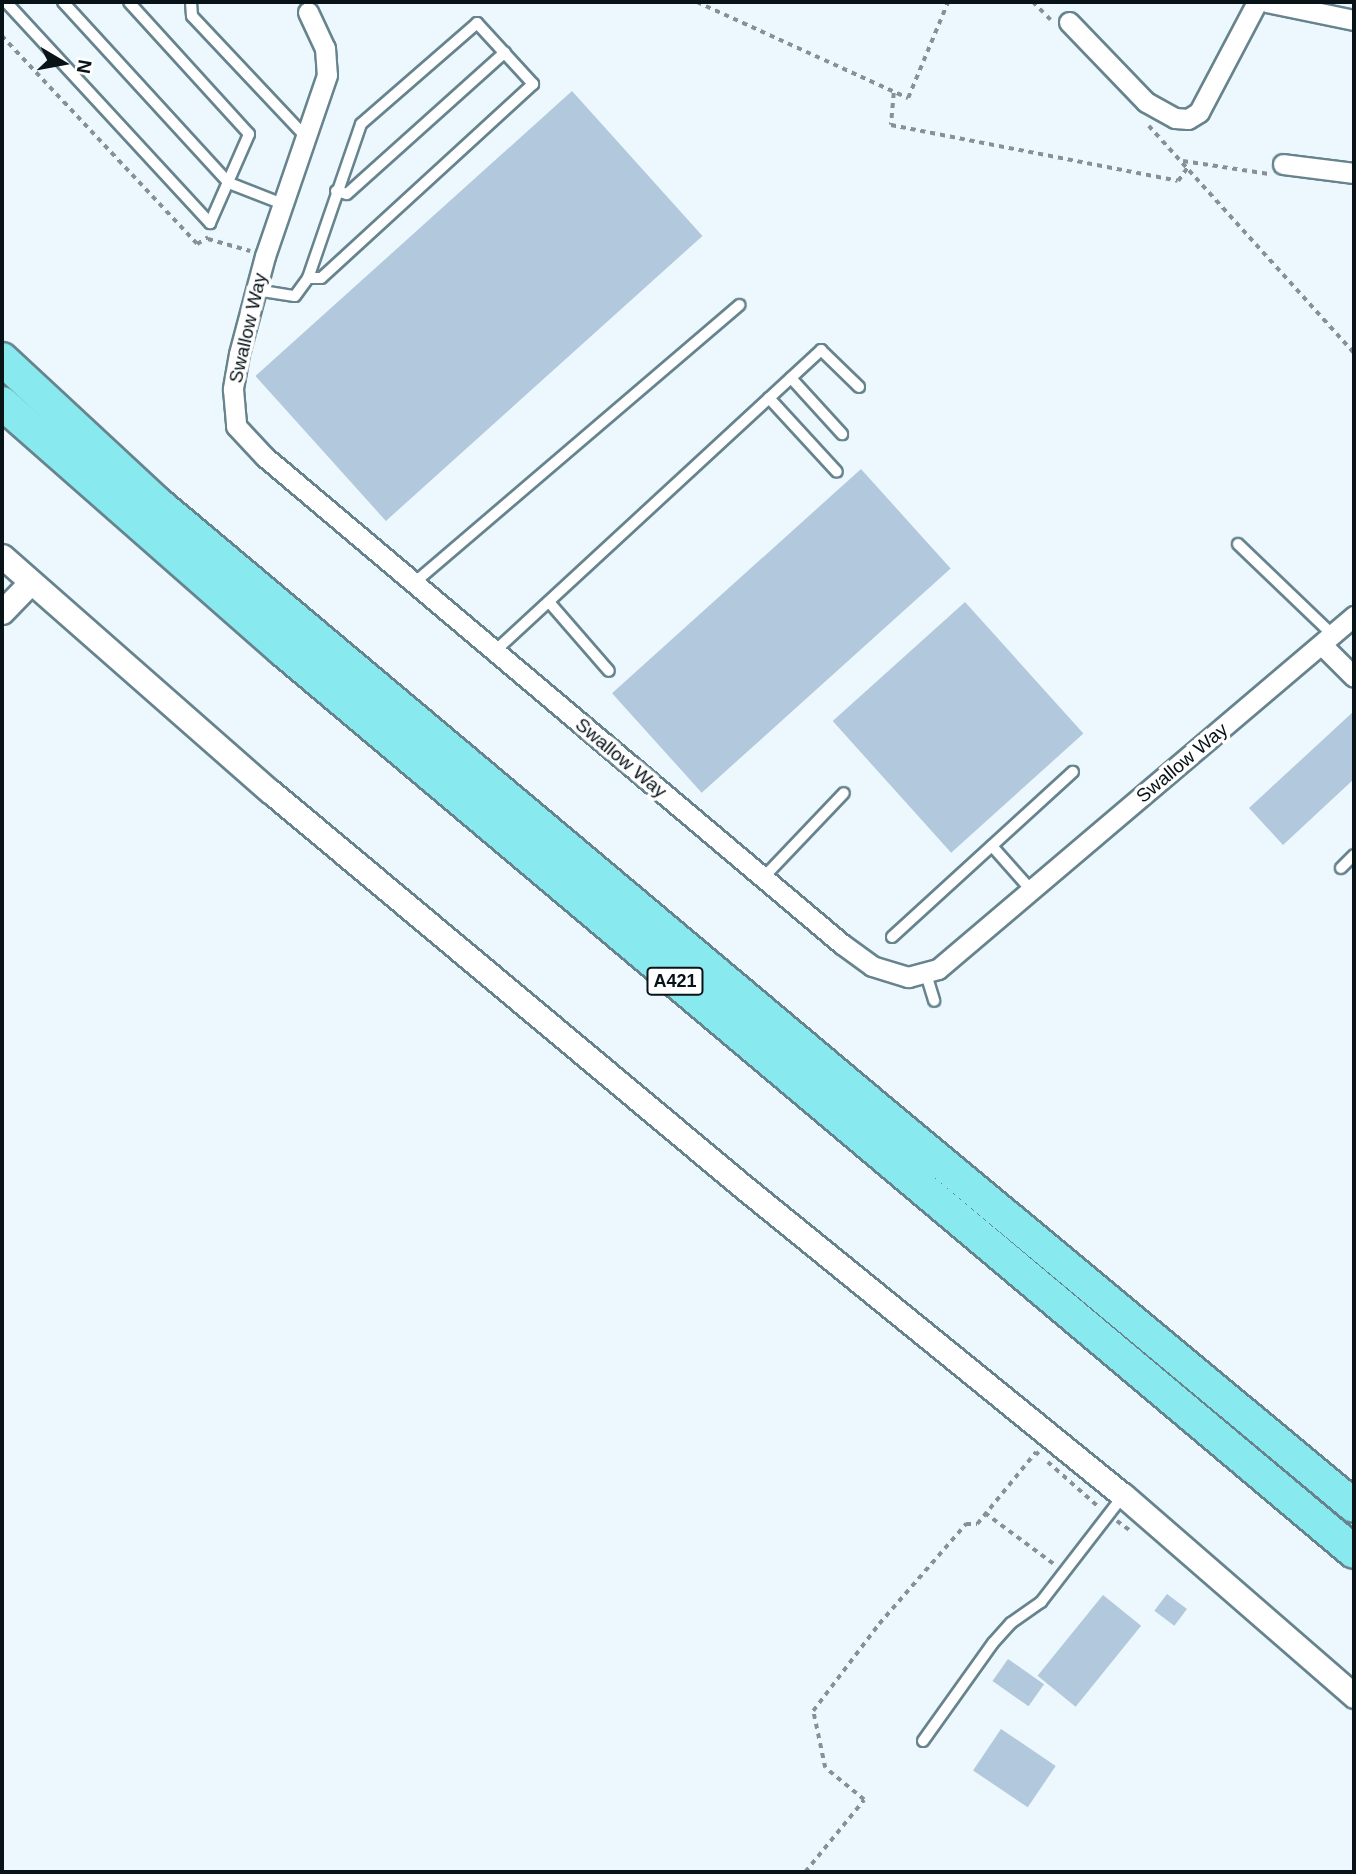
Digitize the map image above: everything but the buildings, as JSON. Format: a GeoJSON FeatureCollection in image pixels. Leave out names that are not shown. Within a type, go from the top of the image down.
{"type":"FeatureCollection","features":[{"type":"Feature","properties":{"kind":"highway","name":"A421"},"geometry":{"type":"LineString","coordinates":[[2,359],[158,504],[1354,1506]]}},
{"type":"Feature","properties":{"kind":"highway","name":"A421"},"geometry":{"type":"LineString","coordinates":[[2,403],[282,650],[1354,1552]]}},
{"type":"Feature","properties":{"kind":"street"},"geometry":{"type":"LineString","coordinates":[[1062,23],[1146,102],[1175,118],[1188,119],[1199,112],[1257,2]]}},
{"type":"Feature","properties":{"kind":"street"},"geometry":{"type":"LineString","coordinates":[[1267,2],[1354,20]]}},
{"type":"Feature","properties":{"kind":"street","name":"Swallow Way"},"geometry":{"type":"LineString","coordinates":[[305,7],[325,48],[327,75],[256,289],[233,389],[236,426],[265,457],[763,878],[872,966],[908,977],[938,969],[1354,616]]}},
{"type":"Feature","properties":{"kind":"street"},"geometry":{"type":"LineString","coordinates":[[1283,164],[1354,173]]}},
{"type":"Feature","properties":{"kind":"street"},"geometry":{"type":"LineString","coordinates":[[2,556],[271,792],[517,998],[1123,1495],[1354,1696]]}},
{"type":"Feature","properties":{"kind":"street"},"geometry":{"type":"LineString","coordinates":[[2,612],[30,583]]}},
{"type":"Feature","properties":{"kind":"street"},"geometry":{"type":"LineString","coordinates":[[1328,640],[1354,677]]}},
{"type":"Feature","properties":{"kind":"lane"},"geometry":{"type":"LineString","coordinates":[[6,2],[210,223],[249,134],[129,2]]}},
{"type":"Feature","properties":{"kind":"lane"},"geometry":{"type":"LineString","coordinates":[[63,2],[229,183],[283,204]]}},
{"type":"Feature","properties":{"kind":"lane"},"geometry":{"type":"LineString","coordinates":[[191,2],[192,16],[306,137]]}},
{"type":"Feature","properties":{"kind":"lane"},"geometry":{"type":"LineString","coordinates":[[256,289],[295,296],[308,278],[361,124],[477,23],[533,84],[321,278],[308,278]]}},
{"type":"Feature","properties":{"kind":"lane"},"geometry":{"type":"LineString","coordinates":[[336,191],[348,194],[505,52]]}},
{"type":"Feature","properties":{"kind":"lane"},"geometry":{"type":"LineString","coordinates":[[414,583],[739,305]]}},
{"type":"Feature","properties":{"kind":"lane"},"geometry":{"type":"LineString","coordinates":[[495,652],[821,350],[859,387]]}},
{"type":"Feature","properties":{"kind":"lane"},"geometry":{"type":"LineString","coordinates":[[791,377],[842,434]]}},
{"type":"Feature","properties":{"kind":"lane"},"geometry":{"type":"LineString","coordinates":[[769,398],[837,472]]}},
{"type":"Feature","properties":{"kind":"lane"},"geometry":{"type":"LineString","coordinates":[[1238,544],[1328,640]]}},
{"type":"Feature","properties":{"kind":"lane"},"geometry":{"type":"LineString","coordinates":[[549,602],[609,671]]}},
{"type":"Feature","properties":{"kind":"lane"},"geometry":{"type":"LineString","coordinates":[[892,937],[1073,772]]}},
{"type":"Feature","properties":{"kind":"lane"},"geometry":{"type":"LineString","coordinates":[[763,878],[844,793]]}},
{"type":"Feature","properties":{"kind":"lane"},"geometry":{"type":"LineString","coordinates":[[992,846],[1031,890]]}},
{"type":"Feature","properties":{"kind":"lane"},"geometry":{"type":"LineString","coordinates":[[1341,868],[1354,855]]}},
{"type":"Feature","properties":{"kind":"lane"},"geometry":{"type":"LineString","coordinates":[[926,974],[934,1001]]}},
{"type":"Feature","properties":{"kind":"lane"},"geometry":{"type":"LineString","coordinates":[[923,1741],[993,1643],[1010,1623],[1041,1602],[1123,1495]]}},
{"type":"Feature","properties":{"kind":"path"},"geometry":{"type":"LineString","coordinates":[[697,2],[908,98],[948,2]]}},
{"type":"Feature","properties":{"kind":"path"},"geometry":{"type":"LineString","coordinates":[[1032,2],[1062,23]]}},
{"type":"Feature","properties":{"kind":"path"},"geometry":{"type":"LineString","coordinates":[[2,36],[197,244],[208,239],[265,256]]}},
{"type":"Feature","properties":{"kind":"path"},"geometry":{"type":"LineString","coordinates":[[894,93],[891,125],[1178,181],[1187,168]]}},
{"type":"Feature","properties":{"kind":"path"},"geometry":{"type":"LineString","coordinates":[[1144,121],[1354,353]]}},
{"type":"Feature","properties":{"kind":"path"},"geometry":{"type":"LineString","coordinates":[[208,239],[210,223]]}},
{"type":"Feature","properties":{"kind":"path"},"geometry":{"type":"LineString","coordinates":[[805,1872],[864,1800],[825,1768],[813,1711],[905,1594],[966,1524],[977,1524],[1036,1452],[1107,1514]]}},
{"type":"Feature","properties":{"kind":"path"},"geometry":{"type":"LineString","coordinates":[[985,1513],[1064,1571]]}}]}
